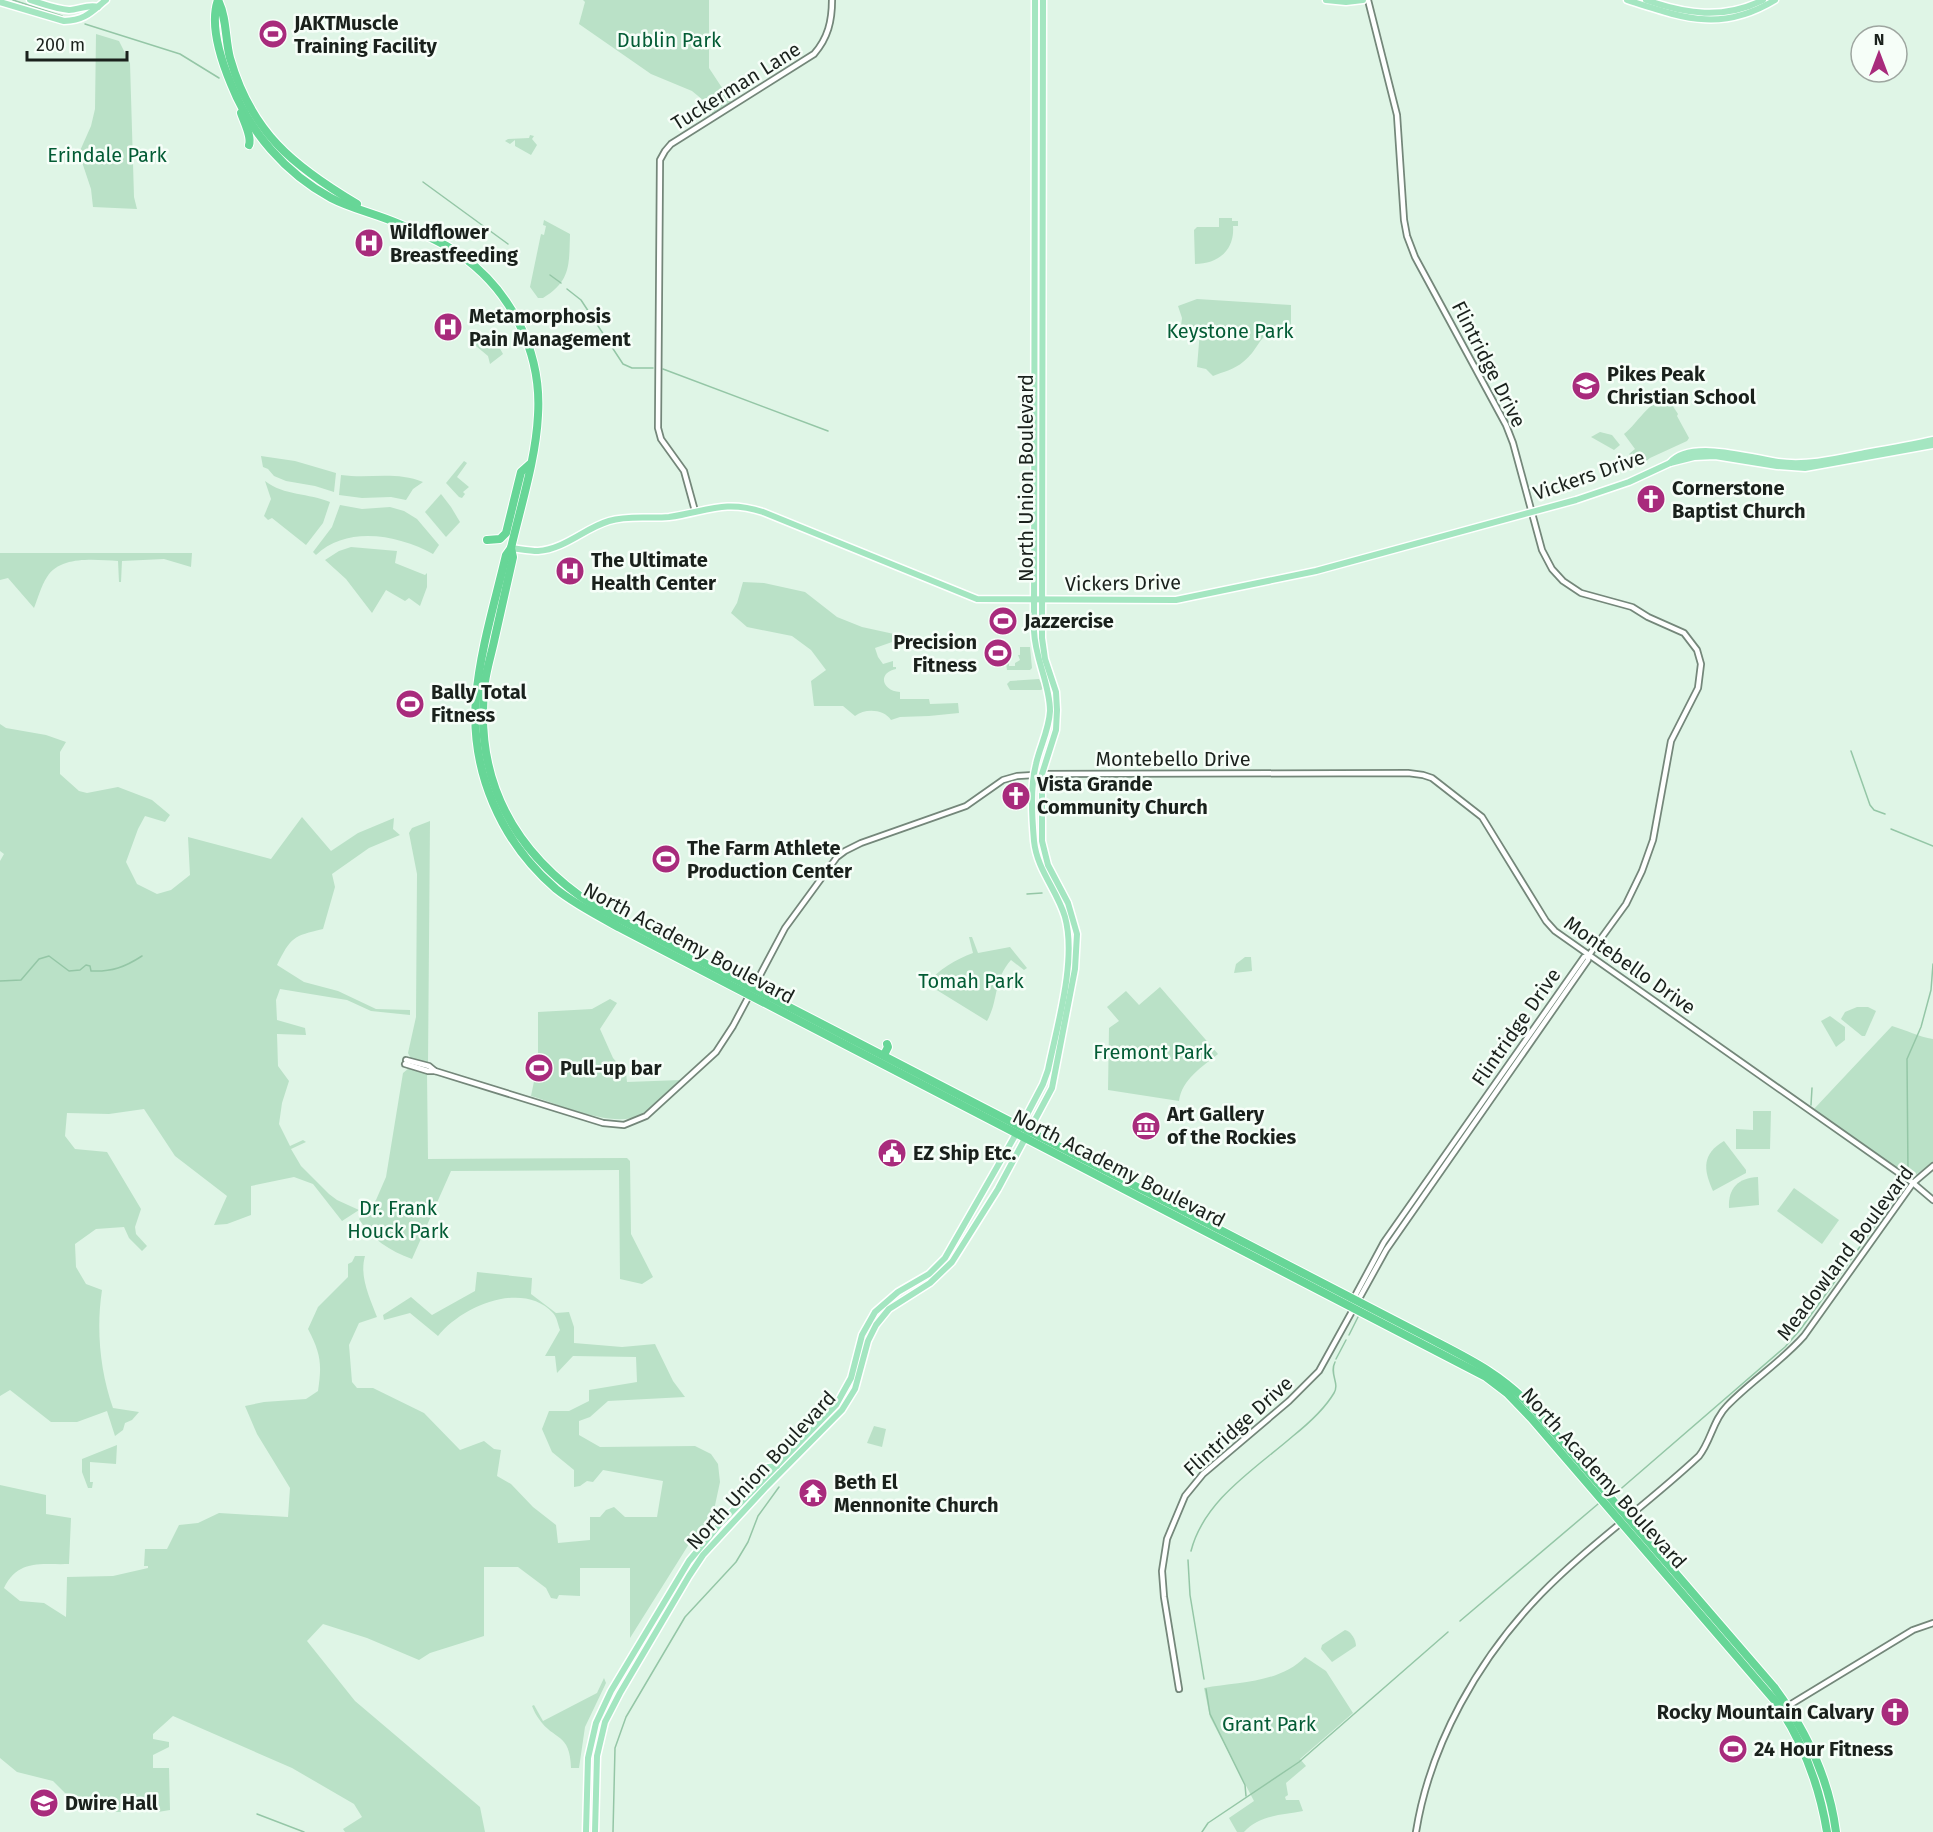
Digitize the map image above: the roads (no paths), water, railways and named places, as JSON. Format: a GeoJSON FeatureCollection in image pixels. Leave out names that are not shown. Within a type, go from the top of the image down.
{"type":"FeatureCollection","features":[{"type":"Feature","properties":{"kind":"highway","name":"North Academy Boulevard"},"geometry":{"type":"LineString","coordinates":[[218,0],[215,9],[223,60],[245,115],[266,144],[289,169],[337,201],[371,212],[436,240],[460,255],[497,289],[512,310],[531,351],[538,388],[538,414],[530,464],[511,548],[506,555],[479,672],[476,698],[480,764],[488,792],[512,840],[536,870],[564,894],[596,915],[882,1054],[1021,1126],[1355,1304],[1473,1369],[1507,1393],[1625,1519],[1765,1676],[1785,1709],[1807,1756],[1819,1793],[1827,1832]]}},
{"type":"Feature","properties":{"kind":"highway","name":"North Academy Boulevard"},"geometry":{"type":"LineString","coordinates":[[218,0],[223,10],[226,36],[236,75],[253,111],[275,142],[313,178],[371,212]]}},
{"type":"Feature","properties":{"kind":"highway"},"geometry":{"type":"LineString","coordinates":[[234,92],[245,127],[250,135],[249,145]]}},
{"type":"Feature","properties":{"kind":"highway"},"geometry":{"type":"LineString","coordinates":[[266,144],[275,142]]}},
{"type":"Feature","properties":{"kind":"highway"},"geometry":{"type":"LineString","coordinates":[[488,540],[500,539],[506,533],[521,472],[530,464]]}},
{"type":"Feature","properties":{"kind":"highway","name":"North Academy Boulevard"},"geometry":{"type":"LineString","coordinates":[[511,548],[513,557],[486,680],[483,710],[486,754],[497,793],[515,831],[529,850],[557,879],[596,906],[1026,1139],[1355,1304]]}},
{"type":"Feature","properties":{"kind":"highway"},"geometry":{"type":"LineString","coordinates":[[476,698],[479,703],[481,746],[482,751],[486,754]]}},
{"type":"Feature","properties":{"kind":"highway","name":"North Academy Boulevard"},"geometry":{"type":"LineString","coordinates":[[1625,1519],[1739,1657],[1747,1661],[1805,1735],[1829,1794],[1836,1832]]}},
{"type":"Feature","properties":{"kind":"main road"},"geometry":{"type":"LineString","coordinates":[[30,0],[64,9],[81,9],[92,5],[98,7]]}},
{"type":"Feature","properties":{"kind":"main road"},"geometry":{"type":"LineString","coordinates":[[0,2],[64,21],[73,21],[94,13],[106,0]]}},
{"type":"Feature","properties":{"kind":"main road","name":"North Union Boulevard"},"geometry":{"type":"LineString","coordinates":[[586,1832],[588,1758],[592,1735],[600,1712],[689,1561],[712,1533],[841,1397],[851,1378],[862,1335],[875,1312],[891,1297],[929,1274],[945,1258],[1017,1134],[1048,1070],[1069,954],[1064,913],[1036,855],[1034,834],[1034,774],[1049,717],[1048,694],[1034,642],[1035,0]]}},
{"type":"Feature","properties":{"kind":"main road","name":"North Union Boulevard"},"geometry":{"type":"LineString","coordinates":[[596,1832],[598,1749],[601,1733],[610,1710],[656,1631],[703,1555],[842,1410],[855,1389],[868,1341],[876,1324],[898,1302],[930,1283],[946,1269],[998,1189],[1054,1083],[1075,969],[1077,934],[1072,914],[1044,854],[1041,829],[1042,774],[1056,730],[1057,710],[1056,692],[1043,651],[1043,0]]}},
{"type":"Feature","properties":{"kind":"main road"},"geometry":{"type":"LineString","coordinates":[[1326,0],[1346,2],[1363,0]]}},
{"type":"Feature","properties":{"kind":"main road"},"geometry":{"type":"LineString","coordinates":[[1628,0],[1673,15],[1701,20],[1726,19],[1744,15],[1775,0]]}},
{"type":"Feature","properties":{"kind":"main road"},"geometry":{"type":"LineString","coordinates":[[1646,0],[1683,11],[1706,14],[1738,10],[1763,0]]}},
{"type":"Feature","properties":{"kind":"main road","name":"Vickers Drive"},"geometry":{"type":"LineString","coordinates":[[1670,463],[1679,456],[1702,452],[1732,453],[1783,462],[1813,462],[1933,440]]}},
{"type":"Feature","properties":{"kind":"main road","name":"Vickers Drive"},"geometry":{"type":"LineString","coordinates":[[511,548],[531,551],[546,550],[611,520],[626,517],[669,517],[729,505],[755,509],[972,597],[988,600],[1182,600],[1316,571],[1576,500],[1629,482],[1670,463],[1694,457],[1715,456],[1805,468],[1933,445]]}},
{"type":"Feature","properties":{"kind":"main road"},"geometry":{"type":"LineString","coordinates":[[1034,504],[1039,509],[1039,526],[1042,532]]}},
{"type":"Feature","properties":{"kind":"main road"},"geometry":{"type":"LineString","coordinates":[[495,603],[497,610],[492,633],[495,640]]}},
{"type":"Feature","properties":{"kind":"main road"},"geometry":{"type":"LineString","coordinates":[[1041,670],[1046,671],[1052,690],[1056,692]]}},
{"type":"Feature","properties":{"kind":"main road"},"geometry":{"type":"LineString","coordinates":[[760,1468],[777,1465]]}},
{"type":"Feature","properties":{"kind":"main road"},"geometry":{"type":"LineString","coordinates":[[765,1488],[767,1476]]}},
{"type":"Feature","properties":{"kind":"main road"},"geometry":{"type":"LineString","coordinates":[[598,1749],[596,1741],[600,1725],[619,1686],[618,1680],[626,1676],[651,1634],[656,1631]]}},
{"type":"Feature","properties":{"kind":"street","name":"Tuckerman Lane"},"geometry":{"type":"LineString","coordinates":[[695,511],[684,471],[661,439],[658,428],[660,160],[671,144],[814,54],[830,25],[832,0]]}},
{"type":"Feature","properties":{"kind":"street","name":"Flintridge Drive"},"geometry":{"type":"LineString","coordinates":[[1179,1689],[1162,1571],[1167,1539],[1180,1506],[1190,1489],[1203,1474],[1316,1375],[1355,1304],[1356,1294],[1384,1242],[1584,957],[1589,955],[1626,903],[1642,871],[1653,840],[1671,741],[1696,693],[1700,677],[1701,664],[1697,650],[1684,633],[1632,607],[1581,593],[1563,581],[1543,554],[1506,425],[1415,257],[1407,236],[1403,212],[1397,115],[1368,0]]}},
{"type":"Feature","properties":{"kind":"street","name":"Montebello Drive"},"geometry":{"type":"LineString","coordinates":[[1042,774],[1408,773],[1423,775],[1437,782],[1482,817],[1549,925],[1913,1183],[1933,1200]]}},
{"type":"Feature","properties":{"kind":"street"},"geometry":{"type":"LineString","coordinates":[[406,1062],[428,1071],[435,1071],[603,1123],[630,1124],[651,1113],[716,1052],[788,923],[829,867],[845,851],[861,843],[966,806],[1003,780],[1034,774]]}},
{"type":"Feature","properties":{"kind":"street","name":"Meadowland Boulevard"},"geometry":{"type":"LineString","coordinates":[[1416,1832],[1424,1795],[1439,1748],[1474,1682],[1510,1632],[1540,1595],[1699,1456],[1725,1408],[1804,1336],[1913,1183],[1933,1166]]}},
{"type":"Feature","properties":{"kind":"street"},"geometry":{"type":"LineString","coordinates":[[1785,1709],[1913,1630],[1933,1623]]}},
{"type":"Feature","properties":{"kind":"waterway"},"geometry":{"type":"LineString","coordinates":[[13,0],[62,16]]}},
{"type":"Feature","properties":{"kind":"waterway"},"geometry":{"type":"LineString","coordinates":[[85,24],[180,54],[219,78]]}},
{"type":"Feature","properties":{"kind":"waterway"},"geometry":{"type":"LineString","coordinates":[[423,182],[508,244]]}},
{"type":"Feature","properties":{"kind":"waterway"},"geometry":{"type":"LineString","coordinates":[[550,275],[561,283]]}},
{"type":"Feature","properties":{"kind":"waterway"},"geometry":{"type":"LineString","coordinates":[[567,289],[581,300],[623,364],[632,368],[653,368]]}},
{"type":"Feature","properties":{"kind":"waterway"},"geometry":{"type":"LineString","coordinates":[[663,369],[828,431]]}},
{"type":"Feature","properties":{"kind":"waterway"},"geometry":{"type":"LineString","coordinates":[[1851,751],[1870,805],[1874,810],[1885,814]]}},
{"type":"Feature","properties":{"kind":"waterway"},"geometry":{"type":"LineString","coordinates":[[1891,829],[1933,846]]}},
{"type":"Feature","properties":{"kind":"waterway"},"geometry":{"type":"LineString","coordinates":[[1027,894],[1042,893]]}},
{"type":"Feature","properties":{"kind":"waterway"},"geometry":{"type":"LineString","coordinates":[[0,981],[21,980],[39,959],[49,956],[69,971],[80,970],[86,965],[90,966],[91,971],[105,971],[118,968],[142,956]]}},
{"type":"Feature","properties":{"kind":"waterway"},"geometry":{"type":"LineString","coordinates":[[1908,1174],[1907,1059],[1921,1027],[1931,990],[1933,964]]}},
{"type":"Feature","properties":{"kind":"waterway"},"geometry":{"type":"LineString","coordinates":[[1811,1105],[1812,1088]]}},
{"type":"Feature","properties":{"kind":"waterway"},"geometry":{"type":"LineString","coordinates":[[1616,1493],[1785,1347],[1800,1330],[1905,1184]]}},
{"type":"Feature","properties":{"kind":"waterway"},"geometry":{"type":"LineString","coordinates":[[1349,1335],[1358,1317]]}},
{"type":"Feature","properties":{"kind":"waterway"},"geometry":{"type":"LineString","coordinates":[[1336,1359],[1346,1340]]}},
{"type":"Feature","properties":{"kind":"waterway"},"geometry":{"type":"LineString","coordinates":[[1191,1551],[1207,1516],[1219,1501],[1247,1473],[1310,1422],[1325,1405],[1336,1389],[1333,1370],[1335,1362]]}},
{"type":"Feature","properties":{"kind":"waterway"},"geometry":{"type":"LineString","coordinates":[[613,1832],[615,1748],[626,1717],[685,1617],[736,1562],[748,1542],[758,1516],[779,1487]]}},
{"type":"Feature","properties":{"kind":"waterway"},"geometry":{"type":"LineString","coordinates":[[1460,1621],[1598,1504]]}},
{"type":"Feature","properties":{"kind":"waterway"},"geometry":{"type":"LineString","coordinates":[[1188,1560],[1190,1595],[1204,1679]]}},
{"type":"Feature","properties":{"kind":"waterway"},"geometry":{"type":"LineString","coordinates":[[1202,1832],[1208,1823],[1299,1762],[1448,1632]]}},
{"type":"Feature","properties":{"kind":"waterway"},"geometry":{"type":"LineString","coordinates":[[1206,1689],[1210,1714],[1245,1785],[1246,1796]]}},
{"type":"Feature","properties":{"kind":"waterway"},"geometry":{"type":"LineString","coordinates":[[257,1814],[304,1832]]}},
{"type":"Feature","properties":{"kind":"place","name":"JAKTMuscle Training Facility"},"geometry":{"type":"Point","coordinates":[273,34]}},
{"type":"Feature","properties":{"kind":"place","name":"Wildflower Breastfeeding"},"geometry":{"type":"Point","coordinates":[369,243]}},
{"type":"Feature","properties":{"kind":"place","name":"Metamorphosis Pain Management"},"geometry":{"type":"Point","coordinates":[448,327]}},
{"type":"Feature","properties":{"kind":"place","name":"Pikes Peak Christian School"},"geometry":{"type":"Point","coordinates":[1586,386]}},
{"type":"Feature","properties":{"kind":"place","name":"Cornerstone Baptist Church"},"geometry":{"type":"Point","coordinates":[1651,499]}},
{"type":"Feature","properties":{"kind":"place","name":"The Ultimate Health Center"},"geometry":{"type":"Point","coordinates":[570,571]}},
{"type":"Feature","properties":{"kind":"place","name":"Jazzercise"},"geometry":{"type":"Point","coordinates":[1003,621]}},
{"type":"Feature","properties":{"kind":"place","name":"Precision Fitness"},"geometry":{"type":"Point","coordinates":[998,653]}},
{"type":"Feature","properties":{"kind":"place","name":"Bally Total Fitness"},"geometry":{"type":"Point","coordinates":[410,704]}},
{"type":"Feature","properties":{"kind":"place","name":"Vista Grande Community Church"},"geometry":{"type":"Point","coordinates":[1016,796]}},
{"type":"Feature","properties":{"kind":"place","name":"The Farm Athlete Production Center"},"geometry":{"type":"Point","coordinates":[666,859]}},
{"type":"Feature","properties":{"kind":"place","name":"Pull-up bar"},"geometry":{"type":"Point","coordinates":[539,1068]}},
{"type":"Feature","properties":{"kind":"place","name":"Art Gallery of the Rockies"},"geometry":{"type":"Point","coordinates":[1146,1126]}},
{"type":"Feature","properties":{"kind":"place","name":"EZ Ship Etc."},"geometry":{"type":"Point","coordinates":[892,1153]}},
{"type":"Feature","properties":{"kind":"place","name":"Beth El Mennonite Church"},"geometry":{"type":"Point","coordinates":[813,1493]}},
{"type":"Feature","properties":{"kind":"place","name":"Rocky Mountain Calvary"},"geometry":{"type":"Point","coordinates":[1895,1712]}},
{"type":"Feature","properties":{"kind":"place","name":"24 Hour Fitness"},"geometry":{"type":"Point","coordinates":[1733,1749]}},
{"type":"Feature","properties":{"kind":"place","name":"Dwire Hall"},"geometry":{"type":"Point","coordinates":[44,1803]}},
{"type":"Feature","properties":{"kind":"park label","name":"Dublin Park"},"geometry":{"type":"Point","coordinates":[669,40]}},
{"type":"Feature","properties":{"kind":"park label","name":"Erindale Park"},"geometry":{"type":"Point","coordinates":[107,155]}},
{"type":"Feature","properties":{"kind":"park label","name":"Keystone Park"},"geometry":{"type":"Point","coordinates":[1230,331]}},
{"type":"Feature","properties":{"kind":"park label","name":"Tomah Park"},"geometry":{"type":"Point","coordinates":[971,981]}},
{"type":"Feature","properties":{"kind":"park label","name":"Fremont Park"},"geometry":{"type":"Point","coordinates":[1153,1052]}},
{"type":"Feature","properties":{"kind":"park label","name":"Dr. Frank Houck Park"},"geometry":{"type":"Point","coordinates":[398,1220]}},
{"type":"Feature","properties":{"kind":"park label","name":"Grant Park"},"geometry":{"type":"Point","coordinates":[1269,1724]}}]}
